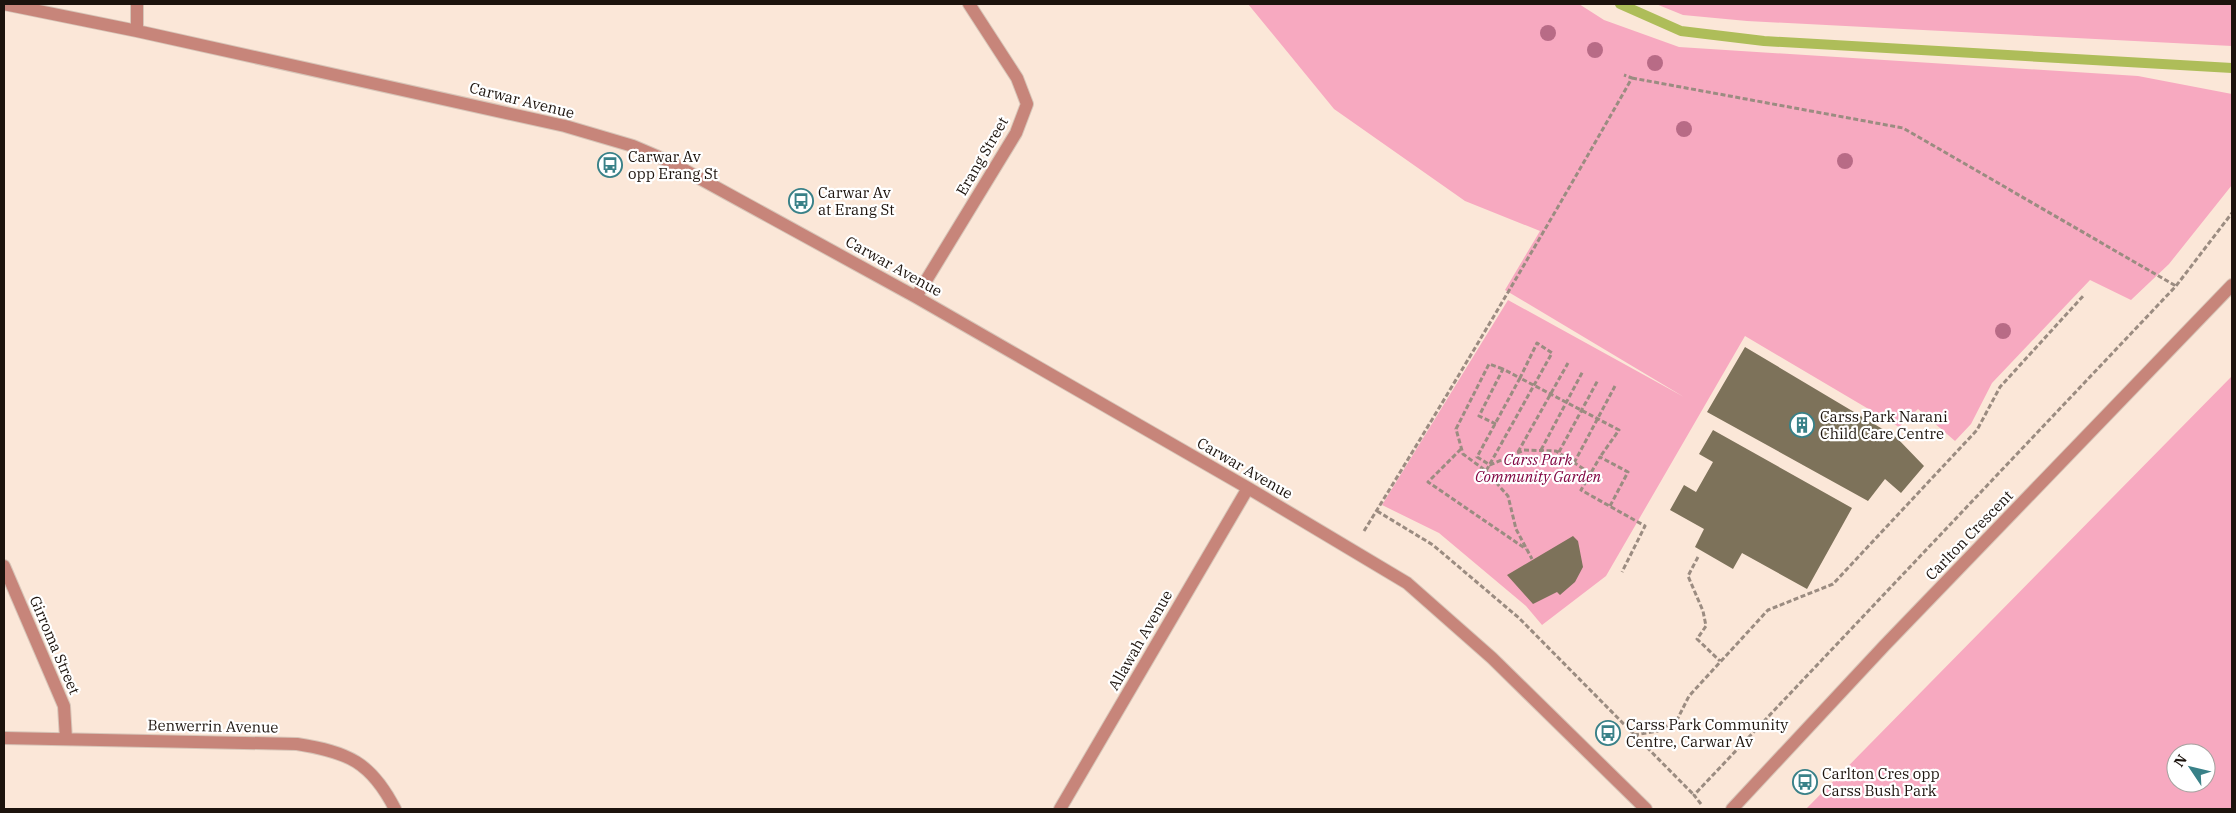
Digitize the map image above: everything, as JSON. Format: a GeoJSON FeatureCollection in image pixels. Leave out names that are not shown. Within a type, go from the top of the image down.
{"type":"FeatureCollection","features":[{"type":"Feature","properties":{"kind":"street","name":"Carwar Avenue"},"geometry":{"type":"LineString","coordinates":[[4,4],[137,31],[565,126],[633,146],[708,182],[916,296],[1248,488],[1414,590],[1492,658],[1646,809]]}},
{"type":"Feature","properties":{"kind":"street"},"geometry":{"type":"LineString","coordinates":[[137,4],[137,31]]}},
{"type":"Feature","properties":{"kind":"street","name":"Erang Street"},"geometry":{"type":"LineString","coordinates":[[916,296],[1016,133],[1027,104],[1017,78],[969,4]]}},
{"type":"Feature","properties":{"kind":"street","name":"Carlton Crescent"},"geometry":{"type":"LineString","coordinates":[[1732,809],[1885,645],[2232,285]]}},
{"type":"Feature","properties":{"kind":"street","name":"Allawah Avenue"},"geometry":{"type":"LineString","coordinates":[[1060,809],[1248,488]]}},
{"type":"Feature","properties":{"kind":"street","name":"Girroma Street"},"geometry":{"type":"LineString","coordinates":[[4,566],[64,706],[66,739]]}},
{"type":"Feature","properties":{"kind":"street","name":"Benwerrin Avenue"},"geometry":{"type":"LineString","coordinates":[[4,738],[298,744],[337,752],[355,760],[372,774],[386,792],[395,809]]}},
{"type":"Feature","properties":{"kind":"path"},"geometry":{"type":"LineString","coordinates":[[1624,75],[1903,128],[2176,286]]}},
{"type":"Feature","properties":{"kind":"path"},"geometry":{"type":"LineString","coordinates":[[1352,551],[1513,286],[1632,78]]}},
{"type":"Feature","properties":{"kind":"path"},"geometry":{"type":"LineString","coordinates":[[1567,181],[1572,184]]}},
{"type":"Feature","properties":{"kind":"path"},"geometry":{"type":"LineString","coordinates":[[1694,795],[2176,286],[2232,213]]}},
{"type":"Feature","properties":{"kind":"path"},"geometry":{"type":"LineString","coordinates":[[1634,735],[1658,731],[1677,720],[1689,696],[1768,610],[1833,584],[1977,430],[2000,387],[2084,295]]}},
{"type":"Feature","properties":{"kind":"path"},"geometry":{"type":"LineString","coordinates":[[1486,471],[1490,465],[1552,353],[1537,343],[1477,457],[1490,465]]}},
{"type":"Feature","properties":{"kind":"path"},"geometry":{"type":"LineString","coordinates":[[1518,452],[1568,363]]}},
{"type":"Feature","properties":{"kind":"path"},"geometry":{"type":"LineString","coordinates":[[1532,559],[1516,529],[1508,496],[1486,471],[1463,454],[1456,428],[1489,364],[1520,378],[1619,430],[1600,457],[1581,490],[1645,526],[1622,572]]}},
{"type":"Feature","properties":{"kind":"path"},"geometry":{"type":"LineString","coordinates":[[1496,424],[1479,416],[1503,370]]}},
{"type":"Feature","properties":{"kind":"path"},"geometry":{"type":"LineString","coordinates":[[1541,450],[1583,371]]}},
{"type":"Feature","properties":{"kind":"path"},"geometry":{"type":"LineString","coordinates":[[1559,452],[1598,380]]}},
{"type":"Feature","properties":{"kind":"path"},"geometry":{"type":"LineString","coordinates":[[1574,463],[1615,386]]}},
{"type":"Feature","properties":{"kind":"path"},"geometry":{"type":"LineString","coordinates":[[1462,449],[1428,482],[1526,548]]}},
{"type":"Feature","properties":{"kind":"path"},"geometry":{"type":"LineString","coordinates":[[1490,465],[1524,450],[1541,450],[1559,452],[1590,473]]}},
{"type":"Feature","properties":{"kind":"path"},"geometry":{"type":"LineString","coordinates":[[1600,457],[1628,472],[1610,506]]}},
{"type":"Feature","properties":{"kind":"path"},"geometry":{"type":"LineString","coordinates":[[1377,511],[1433,544],[1519,618],[1701,804]]}},
{"type":"Feature","properties":{"kind":"path"},"geometry":{"type":"LineString","coordinates":[[1698,557],[1688,576],[1703,611],[1706,626],[1697,639],[1720,662]]}},
{"type":"Feature","properties":{"kind":"green space","name":"Carss Park Community Garden"},"geometry":{"type":"Polygon","coordinates":[[[1248,4],[1579,4],[1604,20],[1679,47],[2138,76],[2232,94],[2232,185],[2169,264],[2131,300],[2090,280],[1992,383],[1971,424],[1955,441],[1918,409],[1899,427],[1745,336],[1606,576],[1542,625],[1526,606],[1439,533],[1382,505],[1508,300],[1684,397],[1505,290],[1540,231],[1465,201],[1334,109],[1248,4]]]}},
{"type":"Feature","properties":{"kind":"green space"},"geometry":{"type":"Polygon","coordinates":[[[1656,4],[2232,4],[2232,46],[1747,21],[1683,15],[1656,4]]]}},
{"type":"Feature","properties":{"kind":"green space"},"geometry":{"type":"Polygon","coordinates":[[[2232,376],[2232,809],[1806,809],[2232,376]]]}},
{"type":"Feature","properties":{"kind":"building","name":"Carss Park Narani Child Care Centre"},"geometry":{"type":"Polygon","coordinates":[[[1745,347],[1896,437],[1924,466],[1901,493],[1885,479],[1868,501],[1707,412],[1745,347]]]}},
{"type":"Feature","properties":{"kind":"building"},"geometry":{"type":"Polygon","coordinates":[[[1713,430],[1852,508],[1807,589],[1742,553],[1733,569],[1695,547],[1704,529],[1670,510],[1684,485],[1696,492],[1713,462],[1699,454],[1713,430]]]}},
{"type":"Feature","properties":{"kind":"building"},"geometry":{"type":"Polygon","coordinates":[[[1573,536],[1578,541],[1583,567],[1575,582],[1560,595],[1557,592],[1533,604],[1507,575],[1573,536]]]}},
{"type":"Feature","properties":{"kind":"waterway"},"geometry":{"type":"LineString","coordinates":[[1620,4],[1681,31],[1764,41],[2232,68]]}},
{"type":"Feature","properties":{"kind":"place","name":"Carwar Av opp Erang St"},"geometry":{"type":"Point","coordinates":[610,165]}},
{"type":"Feature","properties":{"kind":"place","name":"Carwar Av at Erang St"},"geometry":{"type":"Point","coordinates":[801,201]}},
{"type":"Feature","properties":{"kind":"place","name":"Carss Park Narani Child Care Centre"},"geometry":{"type":"Point","coordinates":[1802,425]}},
{"type":"Feature","properties":{"kind":"place","name":"Carss Park Community Centre, Carwar Av"},"geometry":{"type":"Point","coordinates":[1608,733]}},
{"type":"Feature","properties":{"kind":"place","name":"Carlton Cres opp Carss Bush Park"},"geometry":{"type":"Point","coordinates":[1805,782]}}]}
